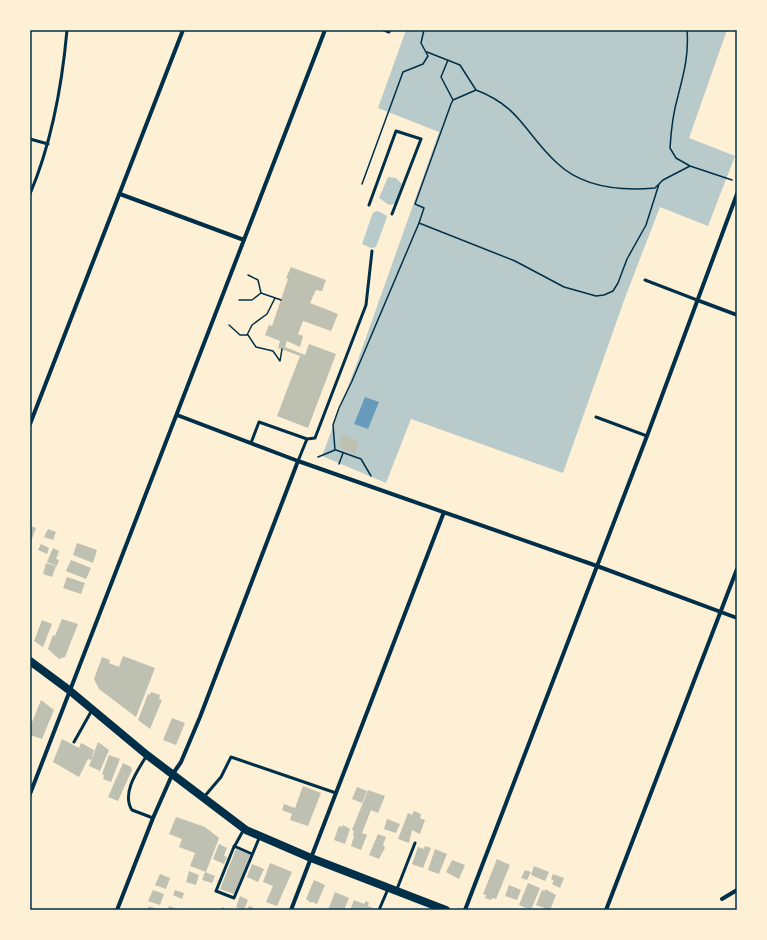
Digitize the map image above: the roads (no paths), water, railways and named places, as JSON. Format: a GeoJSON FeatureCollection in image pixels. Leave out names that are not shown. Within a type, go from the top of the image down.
{"type":"FeatureCollection","features":[{"type":"Feature","properties":{"kind":"main road"},"geometry":{"type":"LineString","coordinates":[[30,662],[69,690],[172,775],[244,829],[311,858],[446,910]]}},
{"type":"Feature","properties":{"kind":"street"},"geometry":{"type":"LineString","coordinates":[[30,424],[183,30]]}},
{"type":"Feature","properties":{"kind":"street"},"geometry":{"type":"LineString","coordinates":[[30,794],[325,30]]}},
{"type":"Feature","properties":{"kind":"street"},"geometry":{"type":"LineString","coordinates":[[120,194],[244,240]]}},
{"type":"Feature","properties":{"kind":"street"},"geometry":{"type":"LineString","coordinates":[[465,910],[647,436],[737,194]]}},
{"type":"Feature","properties":{"kind":"street"},"geometry":{"type":"LineString","coordinates":[[697,300],[737,315]]}},
{"type":"Feature","properties":{"kind":"street"},"geometry":{"type":"LineString","coordinates":[[177,415],[298,461],[597,566],[737,618]]}},
{"type":"Feature","properties":{"kind":"street"},"geometry":{"type":"LineString","coordinates":[[118,910],[153,818],[172,775],[181,762],[200,718],[298,461]]}},
{"type":"Feature","properties":{"kind":"street"},"geometry":{"type":"LineString","coordinates":[[291,910],[444,512]]}},
{"type":"Feature","properties":{"kind":"street"},"geometry":{"type":"LineString","coordinates":[[606,910],[737,568]]}},
{"type":"Feature","properties":{"kind":"street"},"geometry":{"type":"LineString","coordinates":[[722,899],[737,890]]}},
{"type":"Feature","properties":{"kind":"lane"},"geometry":{"type":"LineString","coordinates":[[30,194],[48,144],[64,68],[67,30]]}},
{"type":"Feature","properties":{"kind":"lane"},"geometry":{"type":"LineString","coordinates":[[384,30],[389,32]]}},
{"type":"Feature","properties":{"kind":"lane"},"geometry":{"type":"LineString","coordinates":[[369,205],[396,131],[421,139],[392,214]]}},
{"type":"Feature","properties":{"kind":"lane"},"geometry":{"type":"LineString","coordinates":[[30,139],[48,144]]}},
{"type":"Feature","properties":{"kind":"lane"},"geometry":{"type":"LineString","coordinates":[[251,443],[259,422],[307,439],[315,438],[366,305],[372,251]]}},
{"type":"Feature","properties":{"kind":"lane"},"geometry":{"type":"LineString","coordinates":[[645,280],[697,300]]}},
{"type":"Feature","properties":{"kind":"lane"},"geometry":{"type":"LineString","coordinates":[[596,417],[647,436]]}},
{"type":"Feature","properties":{"kind":"lane"},"geometry":{"type":"LineString","coordinates":[[298,461],[307,439]]}},
{"type":"Feature","properties":{"kind":"lane"},"geometry":{"type":"LineString","coordinates":[[74,742],[92,709]]}},
{"type":"Feature","properties":{"kind":"lane"},"geometry":{"type":"LineString","coordinates":[[147,755],[134,779],[128,797],[132,810],[153,818]]}},
{"type":"Feature","properties":{"kind":"lane"},"geometry":{"type":"LineString","coordinates":[[203,798],[221,777],[231,756],[336,793]]}},
{"type":"Feature","properties":{"kind":"lane"},"geometry":{"type":"LineString","coordinates":[[244,829],[234,846],[216,891],[234,898],[260,836]]}},
{"type":"Feature","properties":{"kind":"lane"},"geometry":{"type":"LineString","coordinates":[[379,910],[392,889],[415,843]]}},
{"type":"Feature","properties":{"kind":"lane"},"geometry":{"type":"LineString","coordinates":[[234,846],[252,854]]}},
{"type":"Feature","properties":{"kind":"water"},"geometry":{"type":"Polygon","coordinates":[[[365,397],[379,402],[368,429],[354,424],[365,397]]]}}]}
